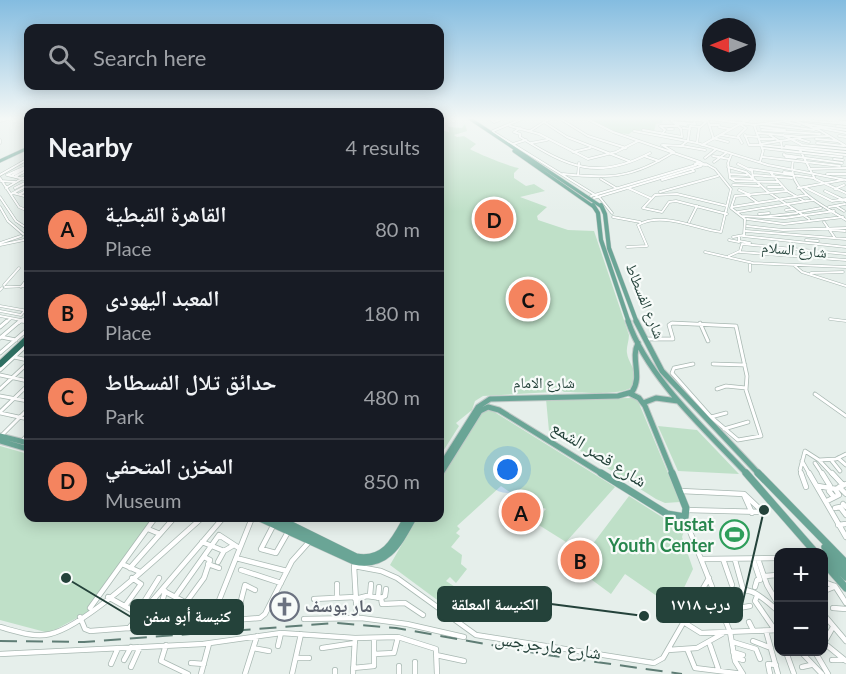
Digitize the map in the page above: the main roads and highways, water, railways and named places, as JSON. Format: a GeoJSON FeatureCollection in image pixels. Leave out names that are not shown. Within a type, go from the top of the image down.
{"type":"FeatureCollection","features":[{"type":"Feature","properties":{"kind":"highway"},"geometry":{"type":"LineString","coordinates":[[0,362],[24,340]]}},
{"type":"Feature","properties":{"kind":"main road","name":"شارع الفسطاط"},"geometry":{"type":"LineString","coordinates":[[515,149],[584,195],[595,207],[630,326],[686,400],[846,563]]}},
{"type":"Feature","properties":{"kind":"main road","name":"شارع الفسطاط"},"geometry":{"type":"LineString","coordinates":[[519,149],[595,196],[604,209],[609,248],[641,341],[657,374],[678,401],[775,504],[811,548]]}},
{"type":"Feature","properties":{"kind":"main road"},"geometry":{"type":"LineString","coordinates":[[0,161],[24,150]]}},
{"type":"Feature","properties":{"kind":"main road"},"geometry":{"type":"LineString","coordinates":[[600,228],[607,228]]}},
{"type":"Feature","properties":{"kind":"main road"},"geometry":{"type":"LineString","coordinates":[[641,341],[635,347],[638,382],[629,393],[643,403],[656,398],[678,401]]}},
{"type":"Feature","properties":{"kind":"main road","name":"شارع الامام"},"geometry":{"type":"LineString","coordinates":[[484,405],[490,399],[503,397],[618,396],[629,393]]}},
{"type":"Feature","properties":{"kind":"main road"},"geometry":{"type":"LineString","coordinates":[[499,410],[495,403],[503,397]]}},
{"type":"Feature","properties":{"kind":"main road","name":"شارع قصر الشمع"},"geometry":{"type":"LineString","coordinates":[[499,410],[667,514],[686,514],[643,403]]}},
{"type":"Feature","properties":{"kind":"main road"},"geometry":{"type":"LineString","coordinates":[[484,405],[499,410]]}},
{"type":"Feature","properties":{"kind":"main road"},"geometry":{"type":"LineString","coordinates":[[444,461],[484,405]]}},
{"type":"Feature","properties":{"kind":"main road"},"geometry":{"type":"LineString","coordinates":[[444,469],[484,405]]}},
{"type":"Feature","properties":{"kind":"main road"},"geometry":{"type":"LineString","coordinates":[[0,437],[24,442]]}},
{"type":"Feature","properties":{"kind":"main road"},"geometry":{"type":"LineString","coordinates":[[0,441],[24,448]]}},
{"type":"Feature","properties":{"kind":"main road"},"geometry":{"type":"LineString","coordinates":[[277,522],[354,562],[374,564],[387,557],[410,522]]}},
{"type":"Feature","properties":{"kind":"main road"},"geometry":{"type":"LineString","coordinates":[[278,522],[354,562],[371,559],[384,553],[404,522]]}},
{"type":"Feature","properties":{"kind":"main road"},"geometry":{"type":"LineString","coordinates":[[820,538],[846,569]]}},
{"type":"Feature","properties":{"kind":"main road"},"geometry":{"type":"LineString","coordinates":[[806,542],[815,548]]}},
{"type":"Feature","properties":{"kind":"main road"},"geometry":{"type":"LineString","coordinates":[[828,559],[846,577]]}},
{"type":"Feature","properties":{"kind":"main road"},"geometry":{"type":"LineString","coordinates":[[828,568],[846,588]]}},
{"type":"Feature","properties":{"kind":"railway"},"geometry":{"type":"LineString","coordinates":[[0,641],[84,642],[336,623],[396,628],[547,655],[682,674]]}},
{"type":"Feature","properties":{"kind":"place","name":"المخزن المتحفي"},"geometry":{"type":"Point","coordinates":[494,219]}},
{"type":"Feature","properties":{"kind":"place","name":"حدائق تلال الفسطاط"},"geometry":{"type":"Point","coordinates":[528,299]}},
{"type":"Feature","properties":{"kind":"place","name":"درب ١٧١٨"},"geometry":{"type":"Point","coordinates":[764,510]}},
{"type":"Feature","properties":{"kind":"place","name":"القاهرة القبطية"},"geometry":{"type":"Point","coordinates":[521,512]}},
{"type":"Feature","properties":{"kind":"place","name":"Fustat Youth Center"},"geometry":{"type":"Point","coordinates":[735,535]}},
{"type":"Feature","properties":{"kind":"place","name":"المعبد اليهودى"},"geometry":{"type":"Point","coordinates":[580,560]}},
{"type":"Feature","properties":{"kind":"place","name":"كنيسة أبو سفن"},"geometry":{"type":"Point","coordinates":[66,578]}},
{"type":"Feature","properties":{"kind":"place","name":"مار يوسف"},"geometry":{"type":"Point","coordinates":[284,606]}},
{"type":"Feature","properties":{"kind":"place","name":"الكنيسة المعلقة"},"geometry":{"type":"Point","coordinates":[644,616]}}]}
